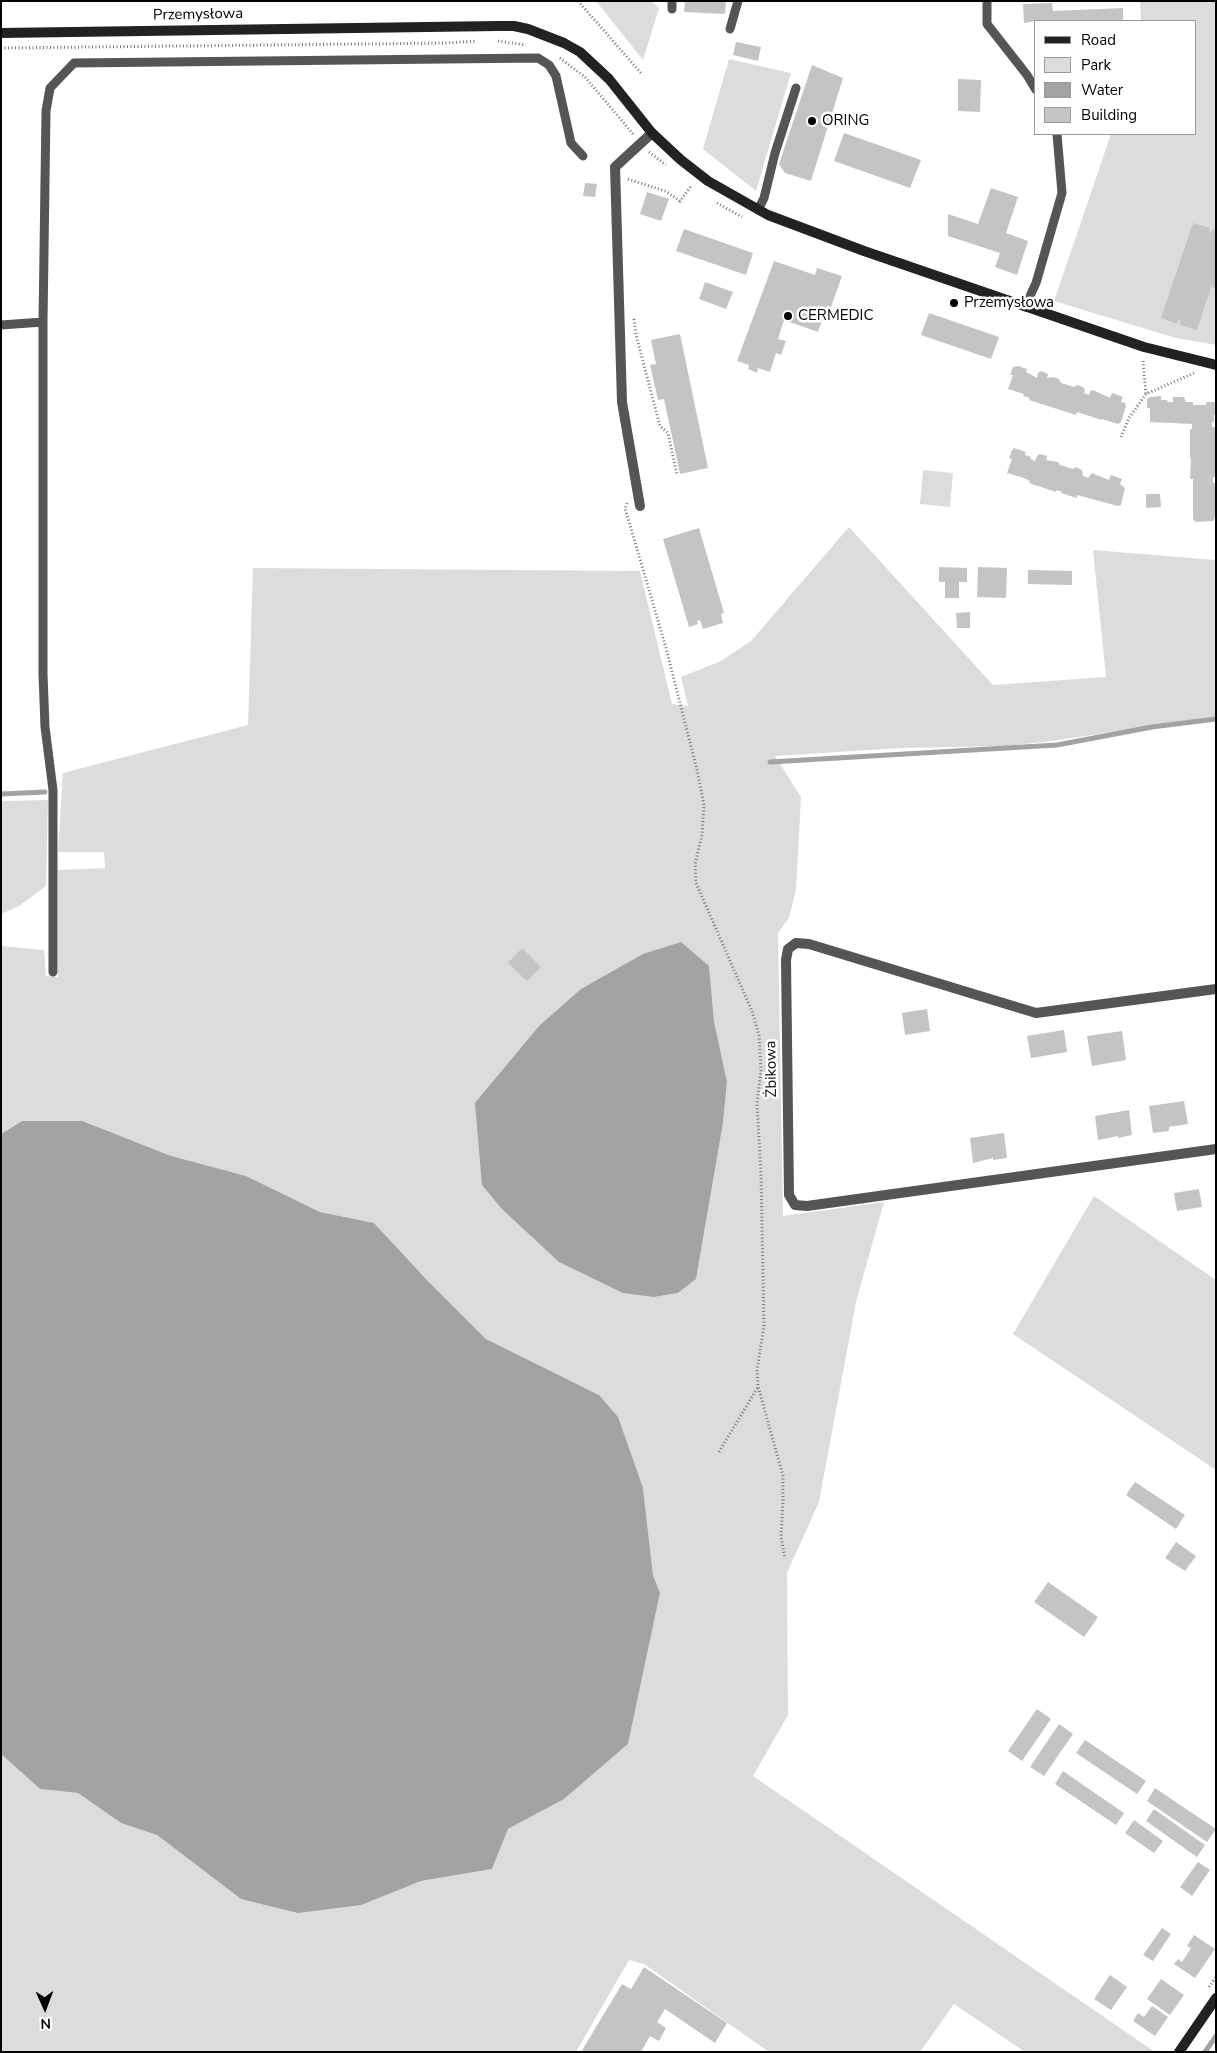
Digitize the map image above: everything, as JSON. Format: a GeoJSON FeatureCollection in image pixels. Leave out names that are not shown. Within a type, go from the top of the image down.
{"type":"FeatureCollection","features":[{"type":"Feature","properties":{"kind":"street","name":"Przemysłowa"},"geometry":{"type":"LineString","coordinates":[[1,33],[514,26],[546,34],[580,52],[609,79],[652,133],[681,160],[708,181],[758,210],[788,224],[1025,307],[1144,347],[1216,365]]}},
{"type":"Feature","properties":{"kind":"street"},"geometry":{"type":"LineString","coordinates":[[640,506],[622,402],[615,167],[652,133]]}},
{"type":"Feature","properties":{"kind":"street","name":"Żbikowa"},"geometry":{"type":"LineString","coordinates":[[1216,990],[1036,1013],[809,944],[796,943],[788,949],[786,960],[789,1195],[795,1205],[806,1206],[1216,1149]]}},
{"type":"Feature","properties":{"kind":"street"},"geometry":{"type":"LineString","coordinates":[[1179,2052],[1216,1998]]}},
{"type":"Feature","properties":{"kind":"lane"},"geometry":{"type":"LineString","coordinates":[[730,29],[738,1]]}},
{"type":"Feature","properties":{"kind":"lane"},"geometry":{"type":"LineString","coordinates":[[987,1],[987,24],[1034,87]]}},
{"type":"Feature","properties":{"kind":"lane"},"geometry":{"type":"LineString","coordinates":[[53,972],[53,790],[45,727],[43,674],[43,322],[47,103],[50,88],[74,64],[538,58],[549,64],[556,76],[571,143],[583,156]]}},
{"type":"Feature","properties":{"kind":"lane"},"geometry":{"type":"LineString","coordinates":[[758,210],[764,198],[775,153],[796,88]]}},
{"type":"Feature","properties":{"kind":"lane"},"geometry":{"type":"LineString","coordinates":[[1025,307],[1036,283],[1062,193],[1057,135]]}},
{"type":"Feature","properties":{"kind":"lane"},"geometry":{"type":"LineString","coordinates":[[1,325],[43,322]]}},
{"type":"Feature","properties":{"kind":"path"},"geometry":{"type":"LineString","coordinates":[[578,1],[641,73]]}},
{"type":"Feature","properties":{"kind":"path"},"geometry":{"type":"LineString","coordinates":[[1,48],[481,41]]}},
{"type":"Feature","properties":{"kind":"path"},"geometry":{"type":"LineString","coordinates":[[490,41],[512,42],[529,46]]}},
{"type":"Feature","properties":{"kind":"path"},"geometry":{"type":"LineString","coordinates":[[554,55],[585,77],[640,143],[668,168]]}},
{"type":"Feature","properties":{"kind":"path"},"geometry":{"type":"LineString","coordinates":[[626,188],[626,178],[665,191],[680,201],[692,185]]}},
{"type":"Feature","properties":{"kind":"path"},"geometry":{"type":"LineString","coordinates":[[684,179],[699,191]]}},
{"type":"Feature","properties":{"kind":"path"},"geometry":{"type":"LineString","coordinates":[[713,200],[746,219]]}},
{"type":"Feature","properties":{"kind":"path"},"geometry":{"type":"LineString","coordinates":[[634,318],[636,334],[660,426],[668,433],[677,475]]}},
{"type":"Feature","properties":{"kind":"path"},"geometry":{"type":"LineString","coordinates":[[1143,361],[1146,394]]}},
{"type":"Feature","properties":{"kind":"path"},"geometry":{"type":"LineString","coordinates":[[1121,437],[1129,418],[1146,394],[1194,373]]}},
{"type":"Feature","properties":{"kind":"path"},"geometry":{"type":"LineString","coordinates":[[628,501],[625,508],[666,648],[704,805],[702,835],[695,864],[696,883],[752,1011],[759,1035],[761,1070],[757,1104],[761,1174],[764,1326],[757,1370],[758,1386],[783,1476],[784,1500],[781,1537],[786,1559]]}},
{"type":"Feature","properties":{"kind":"path"},"geometry":{"type":"LineString","coordinates":[[719,1452],[758,1386]]}},
{"type":"Feature","properties":{"kind":"green space"},"geometry":{"type":"Polygon","coordinates":[[[596,1],[652,1],[659,8],[643,60],[596,1]]]}},
{"type":"Feature","properties":{"kind":"green space"},"geometry":{"type":"Polygon","coordinates":[[[1140,1],[1216,1],[1216,345],[1176,338],[1054,301],[1111,135],[1197,135],[1197,20],[1141,20],[1140,1]]]}},
{"type":"Feature","properties":{"kind":"green space"},"geometry":{"type":"Polygon","coordinates":[[[729,59],[791,73],[756,191],[703,149],[729,59]]]}},
{"type":"Feature","properties":{"kind":"green space"},"geometry":{"type":"Polygon","coordinates":[[[923,470],[953,473],[950,507],[920,504],[923,470]]]}},
{"type":"Feature","properties":{"kind":"green space"},"geometry":{"type":"Polygon","coordinates":[[[849,527],[993,685],[1106,677],[1093,550],[1216,560],[1216,717],[1005,746],[901,748],[775,756],[801,797],[796,890],[789,918],[778,933],[783,1216],[884,1202],[856,1302],[819,1502],[787,1573],[788,1715],[753,1776],[1155,2052],[1025,2052],[954,2004],[920,2052],[769,2052],[644,1964],[629,1960],[576,2052],[1,2052],[1,1754],[40,1789],[78,1793],[121,1823],[157,1835],[241,1899],[360,1905],[421,1881],[492,1869],[508,1829],[564,1799],[628,1744],[660,1593],[653,1575],[643,1488],[599,1395],[486,1339],[374,1223],[320,1212],[246,1176],[22,1121],[1,1134],[1,946],[44,950],[46,976],[58,977],[58,870],[105,868],[104,852],[58,852],[63,773],[248,725],[253,568],[640,571],[672,704],[688,706],[681,677],[721,661],[751,641],[849,527]],[[709,966],[539,1026],[511,1060],[654,1297],[678,1293],[696,1279],[723,1123],[727,1082],[714,1021],[709,966]]]}},
{"type":"Feature","properties":{"kind":"green space"},"geometry":{"type":"Polygon","coordinates":[[[48,800],[46,886],[19,906],[1,914],[1,801],[48,800]]]}},
{"type":"Feature","properties":{"kind":"green space"},"geometry":{"type":"Polygon","coordinates":[[[1094,1196],[1216,1280],[1216,1470],[1013,1334],[1094,1196]]]}},
{"type":"Feature","properties":{"kind":"water"},"geometry":{"type":"Polygon","coordinates":[[[681,942],[709,966],[714,1021],[727,1082],[723,1123],[696,1279],[678,1293],[654,1297],[623,1293],[559,1262],[502,1209],[482,1185],[475,1103],[539,1026],[581,989],[643,954],[681,942]]]}},
{"type":"Feature","properties":{"kind":"water"},"geometry":{"type":"Polygon","coordinates":[[[22,1121],[82,1121],[171,1156],[246,1176],[320,1212],[374,1223],[486,1339],[599,1395],[618,1417],[643,1488],[653,1575],[660,1593],[628,1744],[564,1799],[508,1829],[492,1869],[421,1881],[361,1905],[298,1913],[241,1899],[157,1835],[121,1823],[78,1793],[40,1789],[1,1754],[1,1134],[22,1121]]]}},
{"type":"Feature","properties":{"kind":"building"},"geometry":{"type":"Polygon","coordinates":[[[685,1],[726,1],[725,14],[684,12],[685,1]]]}},
{"type":"Feature","properties":{"kind":"building"},"geometry":{"type":"Polygon","coordinates":[[[1052,3],[1053,11],[1123,8],[1123,20],[1034,20],[1024,23],[1023,4],[1052,3]]]}},
{"type":"Feature","properties":{"kind":"building"},"geometry":{"type":"Polygon","coordinates":[[[736,42],[761,47],[758,61],[733,55],[736,42]]]}},
{"type":"Feature","properties":{"kind":"building","name":"ORING"},"geometry":{"type":"Polygon","coordinates":[[[812,65],[843,78],[811,181],[785,173],[779,164],[812,65]]]}},
{"type":"Feature","properties":{"kind":"building"},"geometry":{"type":"Polygon","coordinates":[[[958,79],[981,80],[980,112],[958,111],[958,79]]]}},
{"type":"Feature","properties":{"kind":"building"},"geometry":{"type":"Polygon","coordinates":[[[844,133],[921,160],[910,188],[834,161],[844,133]]]}},
{"type":"Feature","properties":{"kind":"building"},"geometry":{"type":"Polygon","coordinates":[[[585,183],[597,184],[595,197],[583,196],[585,183]]]}},
{"type":"Feature","properties":{"kind":"building"},"geometry":{"type":"Polygon","coordinates":[[[991,188],[1018,197],[1006,233],[1028,241],[1017,275],[995,267],[1000,253],[948,236],[948,214],[978,224],[991,188]]]}},
{"type":"Feature","properties":{"kind":"building"},"geometry":{"type":"Polygon","coordinates":[[[647,192],[669,199],[661,221],[640,214],[647,192]]]}},
{"type":"Feature","properties":{"kind":"building"},"geometry":{"type":"Polygon","coordinates":[[[1193,223],[1210,228],[1209,232],[1211,233],[1213,229],[1216,230],[1216,284],[1215,288],[1211,287],[1197,330],[1180,325],[1181,321],[1178,320],[1177,324],[1161,318],[1193,223]]]}},
{"type":"Feature","properties":{"kind":"building"},"geometry":{"type":"Polygon","coordinates":[[[684,229],[753,253],[746,275],[676,251],[684,229]]]}},
{"type":"Feature","properties":{"kind":"building","name":"CERMEDIC"},"geometry":{"type":"Polygon","coordinates":[[[774,261],[815,275],[817,268],[842,276],[831,307],[827,306],[818,332],[784,320],[778,339],[786,341],[781,355],[776,353],[770,372],[758,368],[757,373],[748,369],[749,365],[737,361],[774,261]]]}},
{"type":"Feature","properties":{"kind":"building"},"geometry":{"type":"Polygon","coordinates":[[[705,282],[733,292],[726,309],[699,299],[705,282]]]}},
{"type":"Feature","properties":{"kind":"building"},"geometry":{"type":"Polygon","coordinates":[[[929,313],[999,337],[991,359],[921,335],[929,313]]]}},
{"type":"Feature","properties":{"kind":"building"},"geometry":{"type":"Polygon","coordinates":[[[680,334],[708,468],[680,474],[664,399],[658,400],[650,365],[656,364],[651,340],[680,334]]]}},
{"type":"Feature","properties":{"kind":"building"},"geometry":{"type":"Polygon","coordinates":[[[1018,366],[1027,369],[1026,372],[1037,378],[1038,373],[1041,371],[1048,374],[1047,378],[1053,377],[1059,379],[1061,383],[1074,387],[1077,385],[1083,387],[1084,393],[1089,395],[1090,391],[1093,390],[1110,398],[1112,393],[1123,397],[1121,402],[1125,403],[1126,406],[1121,422],[1118,424],[1077,412],[1076,415],[1029,400],[1030,398],[1023,396],[1024,394],[1008,389],[1013,375],[1010,375],[1013,367],[1018,366]]]}},
{"type":"Feature","properties":{"kind":"building"},"geometry":{"type":"Polygon","coordinates":[[[1161,396],[1161,400],[1167,400],[1168,402],[1173,402],[1173,397],[1184,397],[1186,402],[1193,402],[1193,405],[1206,405],[1206,402],[1216,402],[1216,415],[1214,415],[1214,422],[1212,422],[1212,427],[1216,427],[1216,477],[1213,477],[1213,483],[1216,483],[1216,515],[1213,521],[1196,522],[1193,519],[1193,479],[1190,479],[1190,429],[1192,429],[1192,424],[1150,422],[1150,408],[1147,408],[1147,399],[1161,396]]]}},
{"type":"Feature","properties":{"kind":"building"},"geometry":{"type":"Polygon","coordinates":[[[1014,448],[1026,452],[1025,455],[1035,461],[1040,454],[1047,456],[1046,460],[1058,462],[1060,465],[1073,469],[1076,467],[1082,470],[1083,476],[1088,478],[1092,473],[1109,480],[1111,475],[1122,479],[1120,484],[1125,488],[1121,505],[1118,506],[1077,495],[1077,498],[1057,490],[1056,492],[1029,483],[1030,481],[1024,478],[1007,473],[1012,459],[1009,458],[1014,448]]]}},
{"type":"Feature","properties":{"kind":"building"},"geometry":{"type":"Polygon","coordinates":[[[1146,494],[1160,494],[1161,507],[1146,508],[1146,494]]]}},
{"type":"Feature","properties":{"kind":"building"},"geometry":{"type":"Polygon","coordinates":[[[699,528],[724,613],[721,614],[723,623],[703,629],[700,620],[697,621],[698,624],[689,627],[663,539],[699,528]]]}},
{"type":"Feature","properties":{"kind":"building"},"geometry":{"type":"Polygon","coordinates":[[[939,567],[967,568],[967,582],[959,582],[959,598],[945,598],[945,582],[939,582],[939,567]]]}},
{"type":"Feature","properties":{"kind":"building"},"geometry":{"type":"Polygon","coordinates":[[[978,567],[1007,568],[1006,598],[977,597],[978,567]]]}},
{"type":"Feature","properties":{"kind":"building"},"geometry":{"type":"Polygon","coordinates":[[[1028,570],[1072,571],[1072,585],[1028,584],[1028,570]]]}},
{"type":"Feature","properties":{"kind":"building"},"geometry":{"type":"Polygon","coordinates":[[[970,612],[970,628],[957,628],[956,613],[970,612]]]}},
{"type":"Feature","properties":{"kind":"building"},"geometry":{"type":"Polygon","coordinates":[[[522,948],[541,967],[527,981],[508,963],[522,948]]]}},
{"type":"Feature","properties":{"kind":"building"},"geometry":{"type":"Polygon","coordinates":[[[927,1009],[930,1031],[905,1035],[902,1013],[927,1009]]]}},
{"type":"Feature","properties":{"kind":"building"},"geometry":{"type":"Polygon","coordinates":[[[1064,1030],[1067,1052],[1031,1058],[1027,1036],[1064,1030]]]}},
{"type":"Feature","properties":{"kind":"building"},"geometry":{"type":"Polygon","coordinates":[[[1122,1031],[1126,1060],[1092,1066],[1087,1036],[1122,1031]]]}},
{"type":"Feature","properties":{"kind":"building"},"geometry":{"type":"Polygon","coordinates":[[[1184,1101],[1188,1124],[1169,1127],[1169,1131],[1153,1133],[1149,1106],[1184,1101]]]}},
{"type":"Feature","properties":{"kind":"building"},"geometry":{"type":"Polygon","coordinates":[[[1129,1110],[1132,1135],[1098,1140],[1095,1116],[1129,1110]]]}},
{"type":"Feature","properties":{"kind":"building"},"geometry":{"type":"Polygon","coordinates":[[[1004,1133],[1007,1158],[993,1160],[993,1158],[973,1163],[970,1138],[1004,1133]]]}},
{"type":"Feature","properties":{"kind":"building"},"geometry":{"type":"Polygon","coordinates":[[[1199,1189],[1202,1207],[1177,1211],[1174,1193],[1199,1189]]]}},
{"type":"Feature","properties":{"kind":"building"},"geometry":{"type":"Polygon","coordinates":[[[1135,1482],[1185,1515],[1176,1529],[1126,1495],[1135,1482]]]}},
{"type":"Feature","properties":{"kind":"building"},"geometry":{"type":"Polygon","coordinates":[[[1176,1542],[1196,1556],[1185,1571],[1165,1558],[1176,1542]]]}},
{"type":"Feature","properties":{"kind":"building"},"geometry":{"type":"Polygon","coordinates":[[[1048,1582],[1098,1617],[1084,1637],[1034,1602],[1048,1582]]]}},
{"type":"Feature","properties":{"kind":"building"},"geometry":{"type":"Polygon","coordinates":[[[1037,1709],[1051,1719],[1022,1761],[1008,1751],[1037,1709]]]}},
{"type":"Feature","properties":{"kind":"building"},"geometry":{"type":"Polygon","coordinates":[[[1059,1724],[1073,1734],[1044,1776],[1030,1767],[1059,1724]]]}},
{"type":"Feature","properties":{"kind":"building"},"geometry":{"type":"Polygon","coordinates":[[[1085,1740],[1146,1781],[1137,1794],[1076,1753],[1085,1740]]]}},
{"type":"Feature","properties":{"kind":"building"},"geometry":{"type":"Polygon","coordinates":[[[1063,1771],[1124,1813],[1116,1825],[1055,1784],[1063,1771]]]}},
{"type":"Feature","properties":{"kind":"building"},"geometry":{"type":"Polygon","coordinates":[[[1155,1788],[1216,1829],[1207,1842],[1147,1801],[1155,1788]]]}},
{"type":"Feature","properties":{"kind":"building"},"geometry":{"type":"Polygon","coordinates":[[[1154,1809],[1205,1845],[1197,1857],[1146,1821],[1154,1809]]]}},
{"type":"Feature","properties":{"kind":"building"},"geometry":{"type":"Polygon","coordinates":[[[1134,1820],[1163,1841],[1154,1853],[1125,1833],[1134,1820]]]}},
{"type":"Feature","properties":{"kind":"building"},"geometry":{"type":"Polygon","coordinates":[[[1198,1862],[1210,1870],[1192,1896],[1180,1887],[1198,1862]]]}},
{"type":"Feature","properties":{"kind":"building"},"geometry":{"type":"Polygon","coordinates":[[[1162,1928],[1171,1934],[1153,1961],[1143,1955],[1162,1928]]]}},
{"type":"Feature","properties":{"kind":"building"},"geometry":{"type":"Polygon","coordinates":[[[1194,1935],[1215,1949],[1195,1978],[1174,1964],[1178,1959],[1182,1962],[1191,1948],[1187,1946],[1194,1935]]]}},
{"type":"Feature","properties":{"kind":"building"},"geometry":{"type":"Polygon","coordinates":[[[644,1967],[727,2023],[715,2043],[665,2009],[657,2022],[666,2028],[659,2041],[650,2036],[641,2052],[581,2052],[622,1984],[631,1989],[644,1967]]]}},
{"type":"Feature","properties":{"kind":"building"},"geometry":{"type":"Polygon","coordinates":[[[1110,1975],[1127,1987],[1111,2010],[1094,1999],[1110,1975]]]}},
{"type":"Feature","properties":{"kind":"building"},"geometry":{"type":"Polygon","coordinates":[[[1161,1979],[1184,1995],[1170,2015],[1147,1999],[1161,1979]]]}},
{"type":"Feature","properties":{"kind":"building"},"geometry":{"type":"Polygon","coordinates":[[[1152,2006],[1168,2017],[1155,2036],[1133,2021],[1138,2013],[1144,2017],[1152,2006]]]}},
{"type":"Feature","properties":{"kind":"waterway"},"geometry":{"type":"LineString","coordinates":[[770,762],[1057,745],[1152,727],[1216,719]]}},
{"type":"Feature","properties":{"kind":"waterway"},"geometry":{"type":"LineString","coordinates":[[1,794],[45,792]]}},
{"type":"Feature","properties":{"kind":"waterway"},"geometry":{"type":"LineString","coordinates":[[1205,2052],[1216,2036]]}},
{"type":"Feature","properties":{"kind":"place","name":"ORING"},"geometry":{"type":"Point","coordinates":[812,121]}},
{"type":"Feature","properties":{"kind":"place","name":"Przemysłowa"},"geometry":{"type":"Point","coordinates":[954,303]}},
{"type":"Feature","properties":{"kind":"place","name":"CERMEDIC"},"geometry":{"type":"Point","coordinates":[788,316]}}]}
